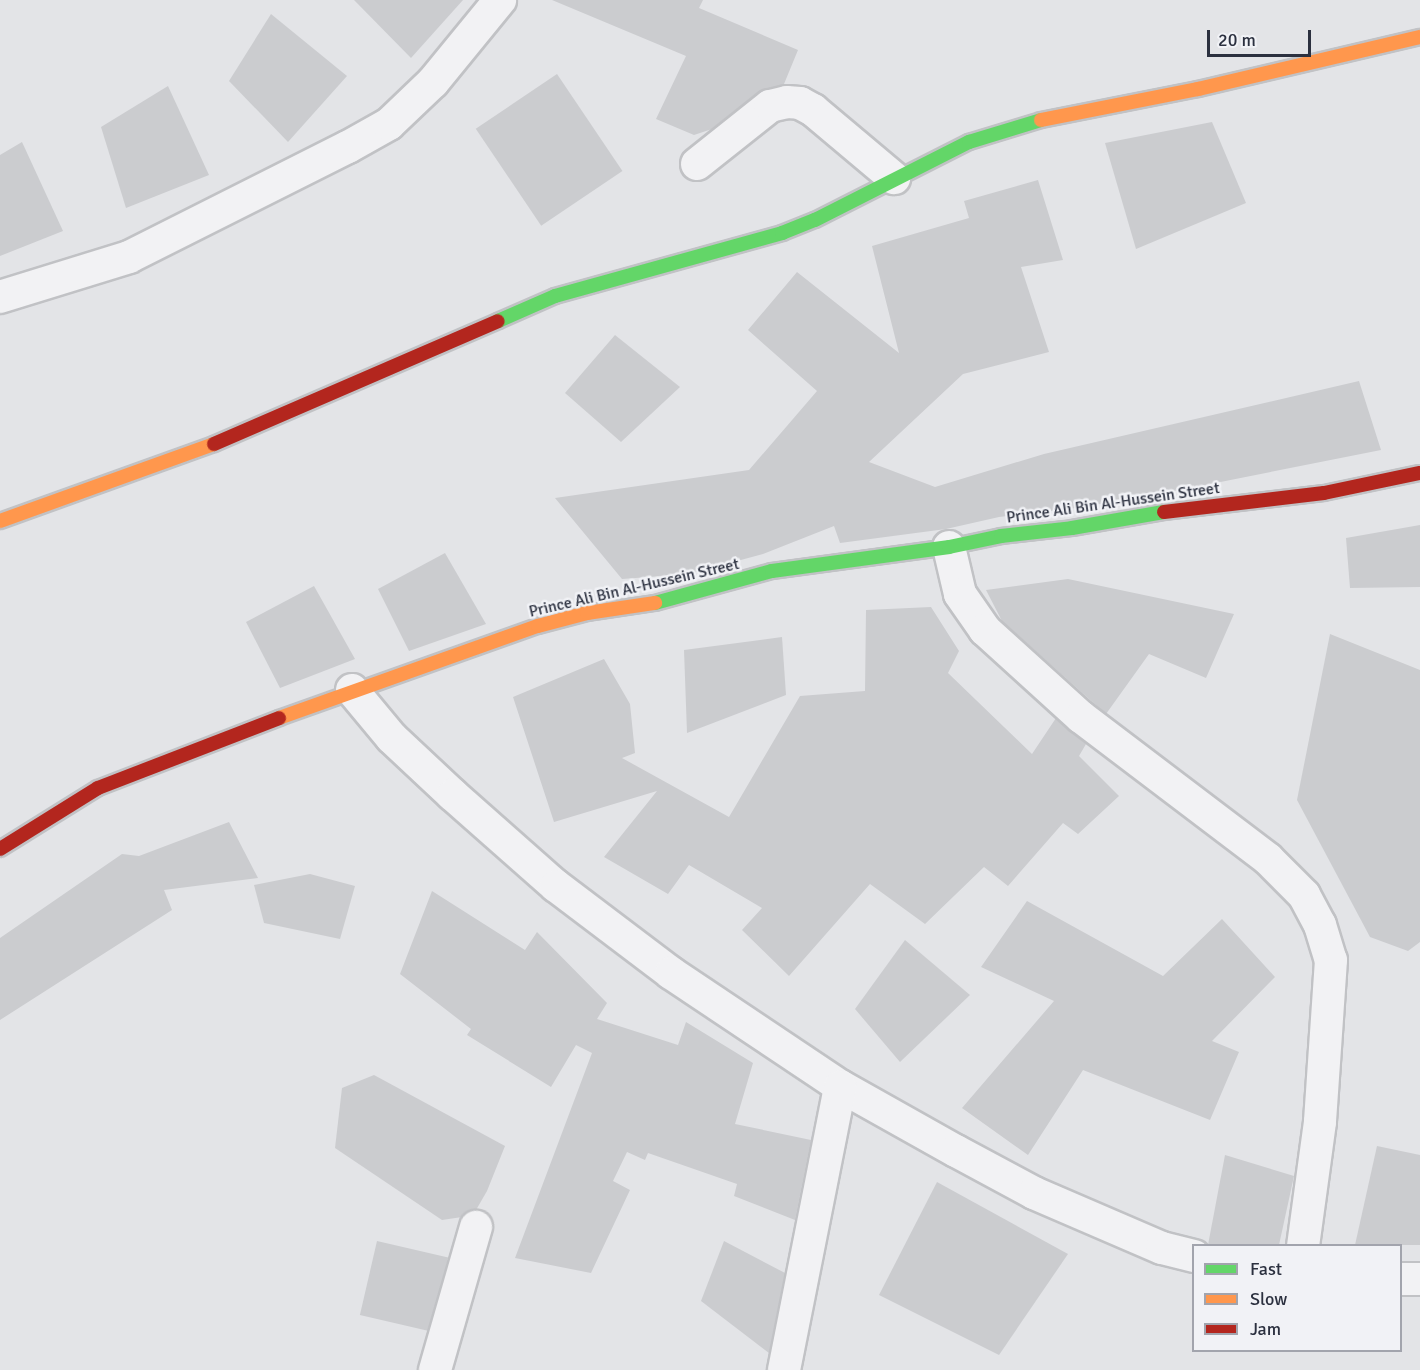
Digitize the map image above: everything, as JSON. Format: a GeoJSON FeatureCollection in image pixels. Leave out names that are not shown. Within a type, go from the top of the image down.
{"type":"FeatureCollection","features":[{"type":"Feature","properties":{"kind":"street"},"geometry":{"type":"LineString","coordinates":[[0,297],[129,257],[348,147],[388,124],[433,82],[500,0]]}},
{"type":"Feature","properties":{"kind":"street"},"geometry":{"type":"LineString","coordinates":[[0,520],[208,446],[555,296],[782,233],[815,220],[969,142],[1022,124],[1198,88],[1420,37]]}},
{"type":"Feature","properties":{"kind":"street"},"geometry":{"type":"LineString","coordinates":[[697,164],[770,106],[794,102],[813,110],[894,178]]}},
{"type":"Feature","properties":{"kind":"street","name":"Prince Ali Bin Al-Hussein Street"},"geometry":{"type":"LineString","coordinates":[[0,849],[98,788],[352,690],[538,626],[587,613],[652,604],[772,571],[949,547],[1001,536],[1071,528],[1200,506],[1324,493],[1414,476]]}},
{"type":"Feature","properties":{"kind":"street"},"geometry":{"type":"LineString","coordinates":[[949,547],[960,594],[985,630],[1081,717],[1268,859],[1304,895],[1320,925],[1331,960],[1320,1122],[1302,1244]]}},
{"type":"Feature","properties":{"kind":"street"},"geometry":{"type":"LineString","coordinates":[[352,690],[392,738],[556,886],[671,973],[840,1086],[1034,1193],[1162,1248],[1192,1256]]}},
{"type":"Feature","properties":{"kind":"street"},"geometry":{"type":"LineString","coordinates":[[784,1370],[840,1086]]}},
{"type":"Feature","properties":{"kind":"street"},"geometry":{"type":"LineString","coordinates":[[435,1370],[476,1227]]}},
{"type":"Feature","properties":{"kind":"street"},"geometry":{"type":"LineString","coordinates":[[1402,1279],[1420,1280]]}},
{"type":"Feature","properties":{"kind":"building"},"geometry":{"type":"Polygon","coordinates":[[[354,0],[463,0],[411,58],[354,0]]]}},
{"type":"Feature","properties":{"kind":"building"},"geometry":{"type":"Polygon","coordinates":[[[552,0],[703,0],[699,8],[798,50],[784,84],[759,92],[712,129],[694,135],[656,119],[686,56],[552,0]]]}},
{"type":"Feature","properties":{"kind":"building"},"geometry":{"type":"Polygon","coordinates":[[[271,14],[347,76],[288,142],[229,81],[271,14]]]}},
{"type":"Feature","properties":{"kind":"building"},"geometry":{"type":"Polygon","coordinates":[[[557,74],[622,171],[541,226],[476,129],[557,74]]]}},
{"type":"Feature","properties":{"kind":"building"},"geometry":{"type":"Polygon","coordinates":[[[168,86],[209,175],[126,208],[101,127],[168,86]]]}},
{"type":"Feature","properties":{"kind":"building"},"geometry":{"type":"Polygon","coordinates":[[[1212,122],[1246,203],[1136,249],[1105,143],[1212,122]]]}},
{"type":"Feature","properties":{"kind":"building"},"geometry":{"type":"Polygon","coordinates":[[[22,142],[63,231],[0,256],[0,155],[22,142]]]}},
{"type":"Feature","properties":{"kind":"building"},"geometry":{"type":"Polygon","coordinates":[[[1038,180],[1063,260],[1021,267],[1049,352],[963,374],[869,462],[935,487],[1044,454],[1359,381],[1381,450],[1150,496],[999,517],[946,529],[840,543],[834,526],[763,554],[689,574],[622,579],[555,498],[749,470],[817,391],[748,330],[797,272],[899,353],[872,246],[969,218],[964,201],[1038,180]]]}},
{"type":"Feature","properties":{"kind":"building"},"geometry":{"type":"Polygon","coordinates":[[[615,335],[680,387],[621,442],[565,393],[615,335]]]}},
{"type":"Feature","properties":{"kind":"building"},"geometry":{"type":"Polygon","coordinates":[[[1420,525],[1420,587],[1350,588],[1346,538],[1420,525]]]}},
{"type":"Feature","properties":{"kind":"building"},"geometry":{"type":"Polygon","coordinates":[[[445,553],[486,624],[409,651],[378,589],[445,553]]]}},
{"type":"Feature","properties":{"kind":"building"},"geometry":{"type":"Polygon","coordinates":[[[1068,579],[1234,614],[1206,678],[1149,654],[1106,714],[1002,621],[986,590],[1068,579]]]}},
{"type":"Feature","properties":{"kind":"building"},"geometry":{"type":"Polygon","coordinates":[[[314,586],[355,659],[280,688],[246,622],[314,586]]]}},
{"type":"Feature","properties":{"kind":"building"},"geometry":{"type":"Polygon","coordinates":[[[931,607],[959,651],[948,673],[1032,754],[1056,718],[1086,744],[1079,756],[1119,796],[1078,834],[1063,823],[1008,886],[984,867],[925,924],[870,884],[789,976],[742,930],[762,908],[689,865],[668,894],[604,857],[657,791],[554,822],[513,697],[604,659],[630,704],[635,753],[622,758],[729,817],[800,696],[865,691],[866,610],[931,607]]]}},
{"type":"Feature","properties":{"kind":"building"},"geometry":{"type":"Polygon","coordinates":[[[1330,634],[1420,670],[1420,942],[1408,951],[1370,937],[1297,800],[1330,634]]]}},
{"type":"Feature","properties":{"kind":"building"},"geometry":{"type":"Polygon","coordinates":[[[782,637],[786,695],[687,733],[684,650],[782,637]]]}},
{"type":"Feature","properties":{"kind":"building"},"geometry":{"type":"Polygon","coordinates":[[[229,822],[258,878],[164,890],[172,910],[0,1020],[0,938],[122,854],[139,856],[229,822]]]}},
{"type":"Feature","properties":{"kind":"building"},"geometry":{"type":"Polygon","coordinates":[[[310,874],[355,886],[340,939],[264,923],[254,885],[310,874]]]}},
{"type":"Feature","properties":{"kind":"building"},"geometry":{"type":"Polygon","coordinates":[[[432,891],[525,950],[537,932],[607,1003],[597,1019],[678,1045],[686,1022],[753,1063],[735,1124],[811,1140],[795,1220],[734,1196],[737,1184],[648,1153],[645,1160],[627,1152],[613,1181],[630,1190],[591,1273],[515,1258],[592,1053],[576,1045],[551,1087],[467,1035],[471,1029],[400,974],[432,891]]]}},
{"type":"Feature","properties":{"kind":"building"},"geometry":{"type":"Polygon","coordinates":[[[1027,901],[1163,976],[1222,919],[1275,977],[1212,1041],[1239,1052],[1210,1120],[1083,1070],[1028,1155],[962,1108],[1054,1001],[981,967],[1027,901]]]}},
{"type":"Feature","properties":{"kind":"building"},"geometry":{"type":"Polygon","coordinates":[[[905,940],[970,995],[900,1062],[855,1009],[905,940]]]}},
{"type":"Feature","properties":{"kind":"building"},"geometry":{"type":"Polygon","coordinates":[[[374,1075],[505,1146],[487,1191],[476,1210],[462,1217],[442,1220],[335,1148],[342,1088],[374,1075]]]}},
{"type":"Feature","properties":{"kind":"building"},"geometry":{"type":"Polygon","coordinates":[[[1377,1146],[1420,1155],[1420,1245],[1355,1244],[1377,1146]]]}},
{"type":"Feature","properties":{"kind":"building"},"geometry":{"type":"Polygon","coordinates":[[[1225,1155],[1294,1176],[1279,1244],[1208,1244],[1225,1155]]]}},
{"type":"Feature","properties":{"kind":"building"},"geometry":{"type":"Polygon","coordinates":[[[937,1182],[1068,1254],[999,1355],[879,1295],[937,1182]]]}},
{"type":"Feature","properties":{"kind":"building"},"geometry":{"type":"Polygon","coordinates":[[[377,1241],[448,1257],[431,1331],[360,1315],[377,1241]]]}},
{"type":"Feature","properties":{"kind":"building"},"geometry":{"type":"Polygon","coordinates":[[[724,1241],[785,1273],[769,1353],[701,1301],[724,1241]]]}},
{"type":"Feature","properties":{"kind":"traffic: fast"},"geometry":{"type":"LineString","coordinates":[[498,321],[555,296],[782,233],[815,220],[969,142],[1041,120]]}},
{"type":"Feature","properties":{"kind":"traffic: fast"},"geometry":{"type":"LineString","coordinates":[[655,603],[772,571],[949,547],[1001,536],[1072,528],[1164,512]]}},
{"type":"Feature","properties":{"kind":"traffic: slow"},"geometry":{"type":"LineString","coordinates":[[1041,120],[1198,89],[1420,37]]}},
{"type":"Feature","properties":{"kind":"traffic: slow"},"geometry":{"type":"LineString","coordinates":[[0,521],[214,444]]}},
{"type":"Feature","properties":{"kind":"traffic: slow"},"geometry":{"type":"LineString","coordinates":[[279,718],[538,626],[587,613],[655,603]]}},
{"type":"Feature","properties":{"kind":"traffic: jam"},"geometry":{"type":"LineString","coordinates":[[214,444],[498,321]]}},
{"type":"Feature","properties":{"kind":"traffic: jam"},"geometry":{"type":"LineString","coordinates":[[1164,512],[1324,493],[1420,473]]}},
{"type":"Feature","properties":{"kind":"traffic: jam"},"geometry":{"type":"LineString","coordinates":[[0,849],[98,788],[279,718]]}}]}
